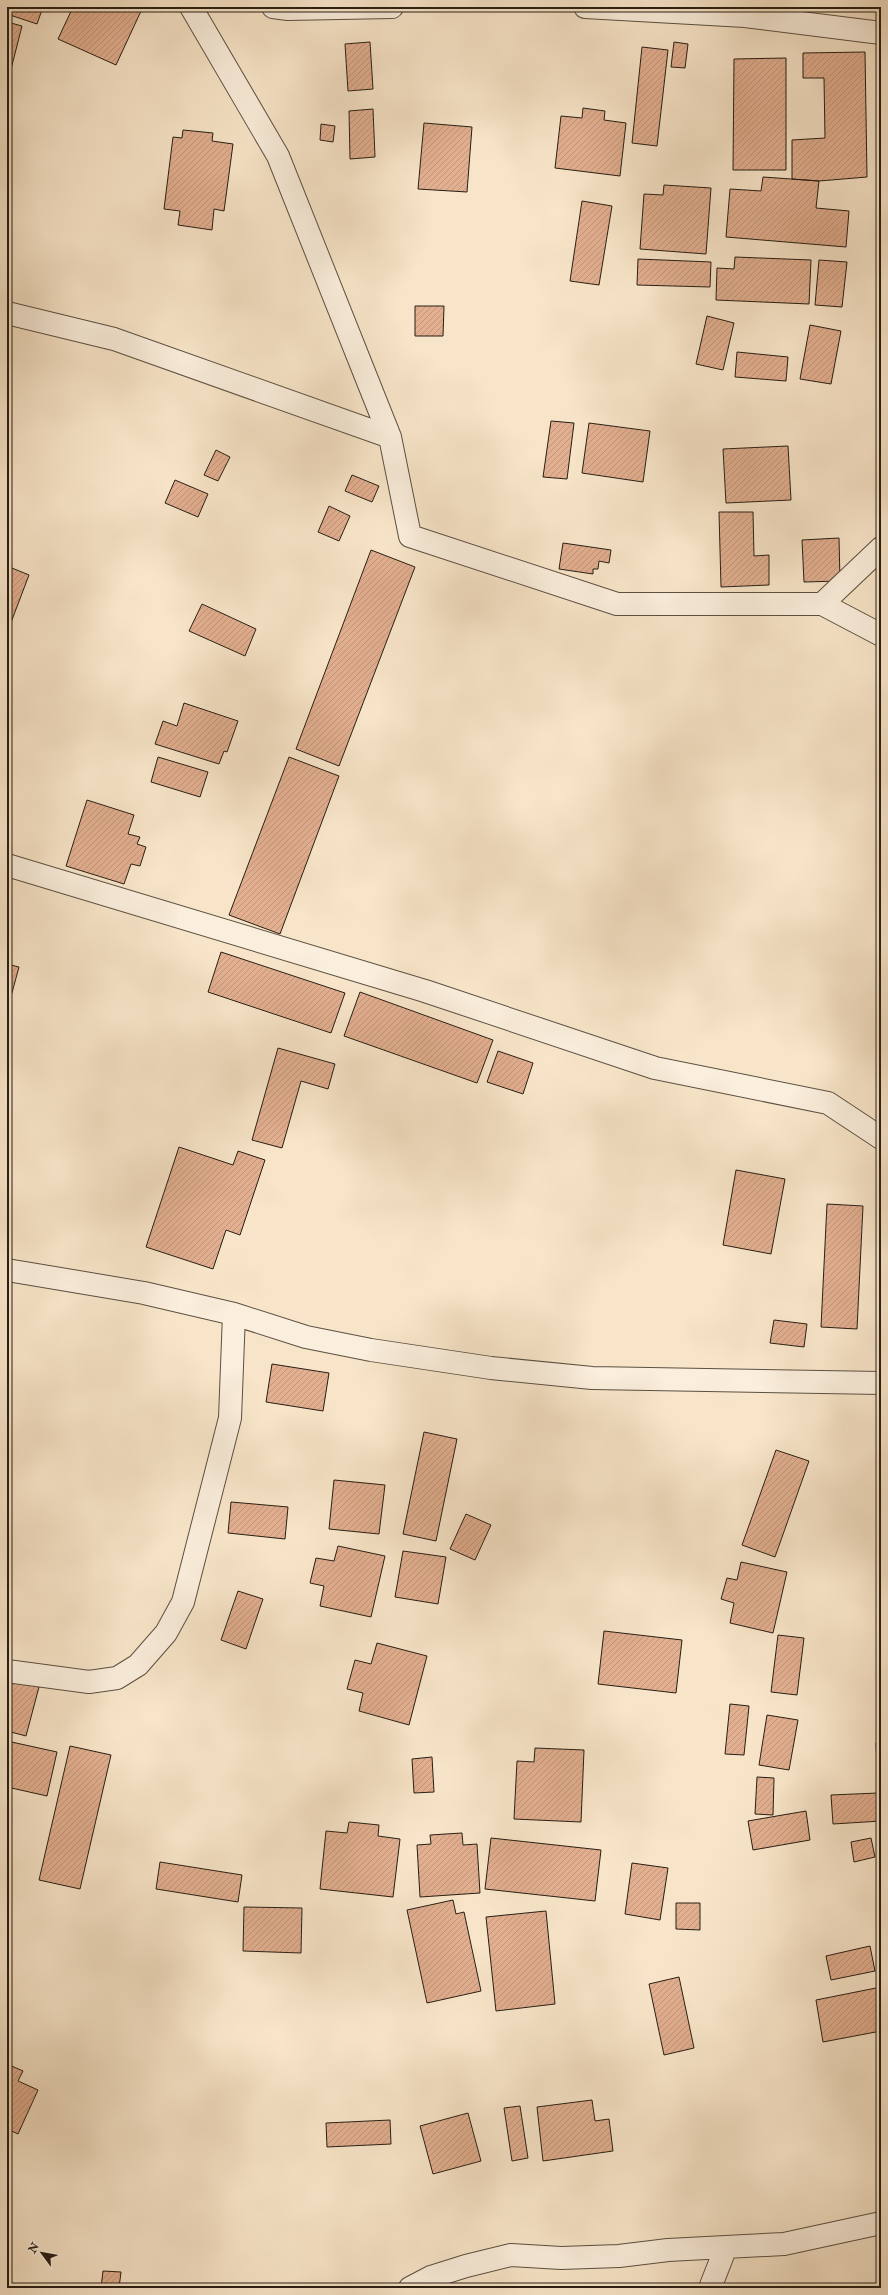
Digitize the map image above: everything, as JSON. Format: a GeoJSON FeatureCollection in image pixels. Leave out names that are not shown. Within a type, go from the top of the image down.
{"type":"FeatureCollection","features":[{"type":"Feature","properties":{"kind":"street"},"geometry":{"type":"LineString","coordinates":[[191,7],[278,156],[390,437],[410,536],[618,604],[822,604],[881,635]]}},
{"type":"Feature","properties":{"kind":"street"},"geometry":{"type":"LineString","coordinates":[[273,7],[288,9],[392,7]]}},
{"type":"Feature","properties":{"kind":"street"},"geometry":{"type":"LineString","coordinates":[[585,7],[745,16],[881,33]]}},
{"type":"Feature","properties":{"kind":"street"},"geometry":{"type":"LineString","coordinates":[[7,313],[114,339],[390,437]]}},
{"type":"Feature","properties":{"kind":"street"},"geometry":{"type":"LineString","coordinates":[[822,604],[881,548]]}},
{"type":"Feature","properties":{"kind":"street"},"geometry":{"type":"LineString","coordinates":[[7,865],[134,905],[425,991],[655,1068],[828,1103],[881,1138]]}},
{"type":"Feature","properties":{"kind":"street"},"geometry":{"type":"LineString","coordinates":[[7,1270],[144,1293],[234,1314],[306,1337],[371,1350],[491,1368],[592,1378],[881,1383]]}},
{"type":"Feature","properties":{"kind":"street"},"geometry":{"type":"LineString","coordinates":[[7,1671],[89,1682],[117,1678],[138,1665],[166,1633],[183,1602],[230,1418],[234,1314]]}},
{"type":"Feature","properties":{"kind":"street"},"geometry":{"type":"LineString","coordinates":[[410,2288],[431,2277],[452,2270],[511,2255],[561,2258],[619,2256],[668,2250],[784,2244],[881,2223]]}},
{"type":"Feature","properties":{"kind":"street"},"geometry":{"type":"LineString","coordinates":[[710,2288],[726,2247]]}},
{"type":"Feature","properties":{"kind":"building"},"geometry":{"type":"Polygon","coordinates":[[[7,7],[43,7],[37,24],[7,14],[7,7]]]}},
{"type":"Feature","properties":{"kind":"building"},"geometry":{"type":"Polygon","coordinates":[[[73,7],[131,7],[141,11],[116,65],[58,39],[73,7]]]}},
{"type":"Feature","properties":{"kind":"building"},"geometry":{"type":"Polygon","coordinates":[[[7,22],[22,26],[7,85],[7,22]]]}},
{"type":"Feature","properties":{"kind":"building"},"geometry":{"type":"Polygon","coordinates":[[[370,42],[373,89],[348,91],[345,44],[370,42]]]}},
{"type":"Feature","properties":{"kind":"building"},"geometry":{"type":"Polygon","coordinates":[[[674,42],[688,44],[685,68],[671,67],[674,42]]]}},
{"type":"Feature","properties":{"kind":"building"},"geometry":{"type":"Polygon","coordinates":[[[642,47],[668,50],[657,146],[632,143],[642,47]]]}},
{"type":"Feature","properties":{"kind":"building"},"geometry":{"type":"Polygon","coordinates":[[[865,52],[867,177],[819,181],[792,179],[792,140],[825,138],[824,78],[803,78],[803,53],[865,52]]]}},
{"type":"Feature","properties":{"kind":"building"},"geometry":{"type":"Polygon","coordinates":[[[786,58],[786,170],[733,170],[734,59],[786,58]]]}},
{"type":"Feature","properties":{"kind":"building"},"geometry":{"type":"Polygon","coordinates":[[[583,108],[605,111],[604,120],[626,123],[620,176],[555,168],[561,116],[582,118],[583,108]]]}},
{"type":"Feature","properties":{"kind":"building"},"geometry":{"type":"Polygon","coordinates":[[[373,109],[375,157],[350,159],[349,111],[373,109]]]}},
{"type":"Feature","properties":{"kind":"building"},"geometry":{"type":"Polygon","coordinates":[[[424,123],[472,127],[467,192],[418,189],[424,123]]]}},
{"type":"Feature","properties":{"kind":"building"},"geometry":{"type":"Polygon","coordinates":[[[321,124],[335,126],[333,142],[320,140],[321,124]]]}},
{"type":"Feature","properties":{"kind":"building"},"geometry":{"type":"Polygon","coordinates":[[[183,130],[213,133],[212,141],[233,144],[224,211],[214,209],[212,230],[178,225],[180,211],[164,209],[173,137],[182,138],[183,130]]]}},
{"type":"Feature","properties":{"kind":"building"},"geometry":{"type":"Polygon","coordinates":[[[763,177],[819,181],[816,208],[849,211],[846,247],[726,237],[730,189],[761,191],[763,177]]]}},
{"type":"Feature","properties":{"kind":"building"},"geometry":{"type":"Polygon","coordinates":[[[664,185],[711,188],[706,254],[640,249],[644,194],[663,195],[664,185]]]}},
{"type":"Feature","properties":{"kind":"building"},"geometry":{"type":"Polygon","coordinates":[[[582,201],[612,206],[599,285],[570,281],[582,201]]]}},
{"type":"Feature","properties":{"kind":"building"},"geometry":{"type":"Polygon","coordinates":[[[735,257],[811,260],[809,304],[716,300],[717,268],[734,269],[735,257]]]}},
{"type":"Feature","properties":{"kind":"building"},"geometry":{"type":"Polygon","coordinates":[[[638,259],[711,262],[710,287],[637,285],[638,259]]]}},
{"type":"Feature","properties":{"kind":"building"},"geometry":{"type":"Polygon","coordinates":[[[819,260],[847,262],[842,307],[815,305],[819,260]]]}},
{"type":"Feature","properties":{"kind":"building"},"geometry":{"type":"Polygon","coordinates":[[[415,306],[444,306],[443,336],[415,336],[415,306]]]}},
{"type":"Feature","properties":{"kind":"building"},"geometry":{"type":"Polygon","coordinates":[[[707,316],[734,323],[723,370],[696,364],[707,316]]]}},
{"type":"Feature","properties":{"kind":"building"},"geometry":{"type":"Polygon","coordinates":[[[810,325],[841,331],[831,384],[800,379],[810,325]]]}},
{"type":"Feature","properties":{"kind":"building"},"geometry":{"type":"Polygon","coordinates":[[[737,352],[788,357],[786,381],[735,377],[737,352]]]}},
{"type":"Feature","properties":{"kind":"building"},"geometry":{"type":"Polygon","coordinates":[[[551,421],[574,423],[567,479],[543,477],[551,421]]]}},
{"type":"Feature","properties":{"kind":"building"},"geometry":{"type":"Polygon","coordinates":[[[589,423],[650,431],[643,482],[582,473],[589,423]]]}},
{"type":"Feature","properties":{"kind":"building"},"geometry":{"type":"Polygon","coordinates":[[[788,446],[791,500],[726,503],[723,449],[788,446]]]}},
{"type":"Feature","properties":{"kind":"building"},"geometry":{"type":"Polygon","coordinates":[[[216,450],[230,457],[218,481],[204,475],[216,450]]]}},
{"type":"Feature","properties":{"kind":"building"},"geometry":{"type":"Polygon","coordinates":[[[352,475],[379,486],[372,502],[345,491],[352,475]]]}},
{"type":"Feature","properties":{"kind":"building"},"geometry":{"type":"Polygon","coordinates":[[[175,480],[208,494],[198,517],[165,503],[175,480]]]}},
{"type":"Feature","properties":{"kind":"building"},"geometry":{"type":"Polygon","coordinates":[[[329,506],[350,516],[339,541],[318,532],[329,506]]]}},
{"type":"Feature","properties":{"kind":"building"},"geometry":{"type":"Polygon","coordinates":[[[719,512],[753,512],[754,556],[769,555],[769,585],[721,587],[719,512]]]}},
{"type":"Feature","properties":{"kind":"building"},"geometry":{"type":"Polygon","coordinates":[[[839,538],[840,581],[804,582],[802,540],[839,538]]]}},
{"type":"Feature","properties":{"kind":"building"},"geometry":{"type":"Polygon","coordinates":[[[563,543],[611,550],[609,563],[599,561],[598,569],[593,569],[593,574],[559,569],[563,543]]]}},
{"type":"Feature","properties":{"kind":"building"},"geometry":{"type":"Polygon","coordinates":[[[371,550],[415,567],[339,766],[296,749],[371,550]]]}},
{"type":"Feature","properties":{"kind":"building"},"geometry":{"type":"Polygon","coordinates":[[[7,566],[29,575],[7,633],[7,566]]]}},
{"type":"Feature","properties":{"kind":"building"},"geometry":{"type":"Polygon","coordinates":[[[202,604],[256,629],[245,656],[189,631],[202,604]]]}},
{"type":"Feature","properties":{"kind":"building"},"geometry":{"type":"Polygon","coordinates":[[[184,703],[238,721],[227,752],[224,751],[219,764],[155,744],[163,721],[177,726],[184,703]]]}},
{"type":"Feature","properties":{"kind":"building"},"geometry":{"type":"Polygon","coordinates":[[[158,757],[208,772],[200,797],[151,782],[158,757]]]}},
{"type":"Feature","properties":{"kind":"building"},"geometry":{"type":"Polygon","coordinates":[[[289,757],[339,776],[280,934],[229,915],[289,757]]]}},
{"type":"Feature","properties":{"kind":"building"},"geometry":{"type":"Polygon","coordinates":[[[87,800],[134,815],[128,834],[140,837],[137,844],[146,847],[140,866],[131,864],[124,884],[66,866],[87,800]]]}},
{"type":"Feature","properties":{"kind":"building"},"geometry":{"type":"Polygon","coordinates":[[[221,952],[345,993],[331,1033],[208,992],[221,952]]]}},
{"type":"Feature","properties":{"kind":"building"},"geometry":{"type":"Polygon","coordinates":[[[7,964],[19,967],[7,1011],[7,964]]]}},
{"type":"Feature","properties":{"kind":"building"},"geometry":{"type":"Polygon","coordinates":[[[360,992],[493,1040],[477,1083],[344,1036],[360,992]]]}},
{"type":"Feature","properties":{"kind":"building"},"geometry":{"type":"Polygon","coordinates":[[[278,1048],[335,1064],[328,1089],[301,1081],[282,1148],[252,1140],[278,1048]]]}},
{"type":"Feature","properties":{"kind":"building"},"geometry":{"type":"Polygon","coordinates":[[[498,1051],[533,1063],[523,1094],[487,1082],[498,1051]]]}},
{"type":"Feature","properties":{"kind":"building"},"geometry":{"type":"Polygon","coordinates":[[[179,1147],[233,1165],[238,1151],[265,1160],[240,1235],[226,1230],[213,1269],[146,1247],[179,1147]]]}},
{"type":"Feature","properties":{"kind":"building"},"geometry":{"type":"Polygon","coordinates":[[[736,1170],[785,1179],[771,1254],[723,1245],[736,1170]]]}},
{"type":"Feature","properties":{"kind":"building"},"geometry":{"type":"Polygon","coordinates":[[[827,1204],[863,1206],[857,1329],[821,1327],[827,1204]]]}},
{"type":"Feature","properties":{"kind":"building"},"geometry":{"type":"Polygon","coordinates":[[[774,1320],[807,1324],[804,1347],[770,1343],[774,1320]]]}},
{"type":"Feature","properties":{"kind":"building"},"geometry":{"type":"Polygon","coordinates":[[[272,1364],[329,1373],[323,1411],[266,1402],[272,1364]]]}},
{"type":"Feature","properties":{"kind":"building"},"geometry":{"type":"Polygon","coordinates":[[[424,1432],[457,1439],[436,1541],[403,1534],[424,1432]]]}},
{"type":"Feature","properties":{"kind":"building"},"geometry":{"type":"Polygon","coordinates":[[[776,1450],[809,1461],[775,1557],[742,1545],[776,1450]]]}},
{"type":"Feature","properties":{"kind":"building"},"geometry":{"type":"Polygon","coordinates":[[[334,1480],[385,1485],[379,1534],[329,1529],[334,1480]]]}},
{"type":"Feature","properties":{"kind":"building"},"geometry":{"type":"Polygon","coordinates":[[[231,1502],[288,1507],[285,1539],[228,1533],[231,1502]]]}},
{"type":"Feature","properties":{"kind":"building"},"geometry":{"type":"Polygon","coordinates":[[[466,1514],[491,1525],[475,1560],[450,1549],[466,1514]]]}},
{"type":"Feature","properties":{"kind":"building"},"geometry":{"type":"Polygon","coordinates":[[[338,1546],[385,1556],[371,1617],[320,1606],[324,1586],[310,1583],[316,1558],[334,1561],[338,1546]]]}},
{"type":"Feature","properties":{"kind":"building"},"geometry":{"type":"Polygon","coordinates":[[[403,1551],[446,1557],[438,1604],[395,1597],[403,1551]]]}},
{"type":"Feature","properties":{"kind":"building"},"geometry":{"type":"Polygon","coordinates":[[[741,1562],[787,1572],[773,1633],[730,1623],[734,1603],[721,1599],[727,1578],[737,1580],[741,1562]]]}},
{"type":"Feature","properties":{"kind":"building"},"geometry":{"type":"Polygon","coordinates":[[[238,1591],[263,1599],[246,1649],[221,1640],[238,1591]]]}},
{"type":"Feature","properties":{"kind":"building"},"geometry":{"type":"Polygon","coordinates":[[[604,1631],[682,1640],[676,1693],[598,1684],[604,1631]]]}},
{"type":"Feature","properties":{"kind":"building"},"geometry":{"type":"Polygon","coordinates":[[[778,1635],[804,1638],[797,1695],[771,1692],[778,1635]]]}},
{"type":"Feature","properties":{"kind":"building"},"geometry":{"type":"Polygon","coordinates":[[[377,1643],[427,1656],[409,1725],[359,1711],[363,1693],[347,1689],[355,1660],[371,1664],[377,1643]]]}},
{"type":"Feature","properties":{"kind":"building"},"geometry":{"type":"Polygon","coordinates":[[[7,1679],[39,1687],[26,1736],[7,1731],[7,1679]]]}},
{"type":"Feature","properties":{"kind":"building"},"geometry":{"type":"Polygon","coordinates":[[[730,1704],[749,1706],[744,1755],[725,1754],[730,1704]]]}},
{"type":"Feature","properties":{"kind":"building"},"geometry":{"type":"Polygon","coordinates":[[[767,1715],[798,1720],[789,1770],[759,1765],[767,1715]]]}},
{"type":"Feature","properties":{"kind":"building"},"geometry":{"type":"Polygon","coordinates":[[[7,1741],[57,1752],[47,1796],[7,1787],[7,1741]]]}},
{"type":"Feature","properties":{"kind":"building"},"geometry":{"type":"Polygon","coordinates":[[[881,1742],[881,1821],[833,1824],[831,1795],[878,1793],[876,1743],[881,1742]]]}},
{"type":"Feature","properties":{"kind":"building"},"geometry":{"type":"Polygon","coordinates":[[[70,1746],[111,1755],[80,1889],[39,1880],[70,1746]]]}},
{"type":"Feature","properties":{"kind":"building"},"geometry":{"type":"Polygon","coordinates":[[[535,1748],[584,1750],[581,1822],[514,1819],[517,1761],[534,1762],[535,1748]]]}},
{"type":"Feature","properties":{"kind":"building"},"geometry":{"type":"Polygon","coordinates":[[[432,1757],[434,1792],[414,1793],[412,1759],[432,1757]]]}},
{"type":"Feature","properties":{"kind":"building"},"geometry":{"type":"Polygon","coordinates":[[[757,1777],[774,1778],[773,1815],[755,1814],[757,1777]]]}},
{"type":"Feature","properties":{"kind":"building"},"geometry":{"type":"Polygon","coordinates":[[[7,1799],[11,1800],[7,1816],[7,1799]]]}},
{"type":"Feature","properties":{"kind":"building"},"geometry":{"type":"Polygon","coordinates":[[[806,1811],[810,1840],[753,1850],[748,1821],[806,1811]]]}},
{"type":"Feature","properties":{"kind":"building"},"geometry":{"type":"Polygon","coordinates":[[[349,1822],[379,1825],[378,1836],[400,1839],[393,1897],[320,1889],[326,1831],[347,1833],[349,1822]]]}},
{"type":"Feature","properties":{"kind":"building"},"geometry":{"type":"Polygon","coordinates":[[[462,1833],[463,1845],[477,1844],[480,1893],[420,1897],[417,1845],[431,1844],[430,1835],[462,1833]]]}},
{"type":"Feature","properties":{"kind":"building"},"geometry":{"type":"Polygon","coordinates":[[[491,1838],[601,1850],[595,1901],[485,1889],[491,1838]]]}},
{"type":"Feature","properties":{"kind":"building"},"geometry":{"type":"Polygon","coordinates":[[[871,1838],[875,1857],[854,1862],[851,1842],[871,1838]]]}},
{"type":"Feature","properties":{"kind":"building"},"geometry":{"type":"Polygon","coordinates":[[[160,1862],[242,1875],[238,1902],[156,1889],[160,1862]]]}},
{"type":"Feature","properties":{"kind":"building"},"geometry":{"type":"Polygon","coordinates":[[[632,1863],[668,1868],[660,1920],[625,1914],[632,1863]]]}},
{"type":"Feature","properties":{"kind":"building"},"geometry":{"type":"Polygon","coordinates":[[[453,1900],[456,1914],[464,1912],[481,1991],[427,2003],[407,1910],[453,1900]]]}},
{"type":"Feature","properties":{"kind":"building"},"geometry":{"type":"Polygon","coordinates":[[[676,1903],[700,1903],[700,1930],[676,1929],[676,1903]]]}},
{"type":"Feature","properties":{"kind":"building"},"geometry":{"type":"Polygon","coordinates":[[[244,1907],[302,1908],[301,1953],[243,1951],[244,1907]]]}},
{"type":"Feature","properties":{"kind":"building"},"geometry":{"type":"Polygon","coordinates":[[[546,1911],[555,2004],[496,2011],[486,1917],[546,1911]]]}},
{"type":"Feature","properties":{"kind":"building"},"geometry":{"type":"Polygon","coordinates":[[[870,1946],[875,1971],[831,1980],[826,1956],[870,1946]]]}},
{"type":"Feature","properties":{"kind":"building"},"geometry":{"type":"Polygon","coordinates":[[[679,1977],[694,2048],[664,2055],[649,1984],[679,1977]]]}},
{"type":"Feature","properties":{"kind":"building"},"geometry":{"type":"Polygon","coordinates":[[[881,1987],[881,2031],[823,2042],[816,2000],[881,1987]]]}},
{"type":"Feature","properties":{"kind":"building"},"geometry":{"type":"Polygon","coordinates":[[[7,2064],[23,2071],[18,2081],[38,2090],[18,2134],[7,2129],[7,2064]]]}},
{"type":"Feature","properties":{"kind":"building"},"geometry":{"type":"Polygon","coordinates":[[[592,2100],[595,2121],[609,2119],[613,2151],[543,2161],[537,2107],[592,2100]]]}},
{"type":"Feature","properties":{"kind":"building"},"geometry":{"type":"Polygon","coordinates":[[[520,2106],[528,2158],[512,2161],[504,2108],[520,2106]]]}},
{"type":"Feature","properties":{"kind":"building"},"geometry":{"type":"Polygon","coordinates":[[[468,2113],[481,2161],[433,2174],[420,2126],[468,2113]]]}},
{"type":"Feature","properties":{"kind":"building"},"geometry":{"type":"Polygon","coordinates":[[[390,2120],[391,2144],[327,2147],[326,2123],[390,2120]]]}},
{"type":"Feature","properties":{"kind":"building"},"geometry":{"type":"Polygon","coordinates":[[[103,2271],[121,2272],[119,2288],[101,2288],[103,2271]]]}}]}
